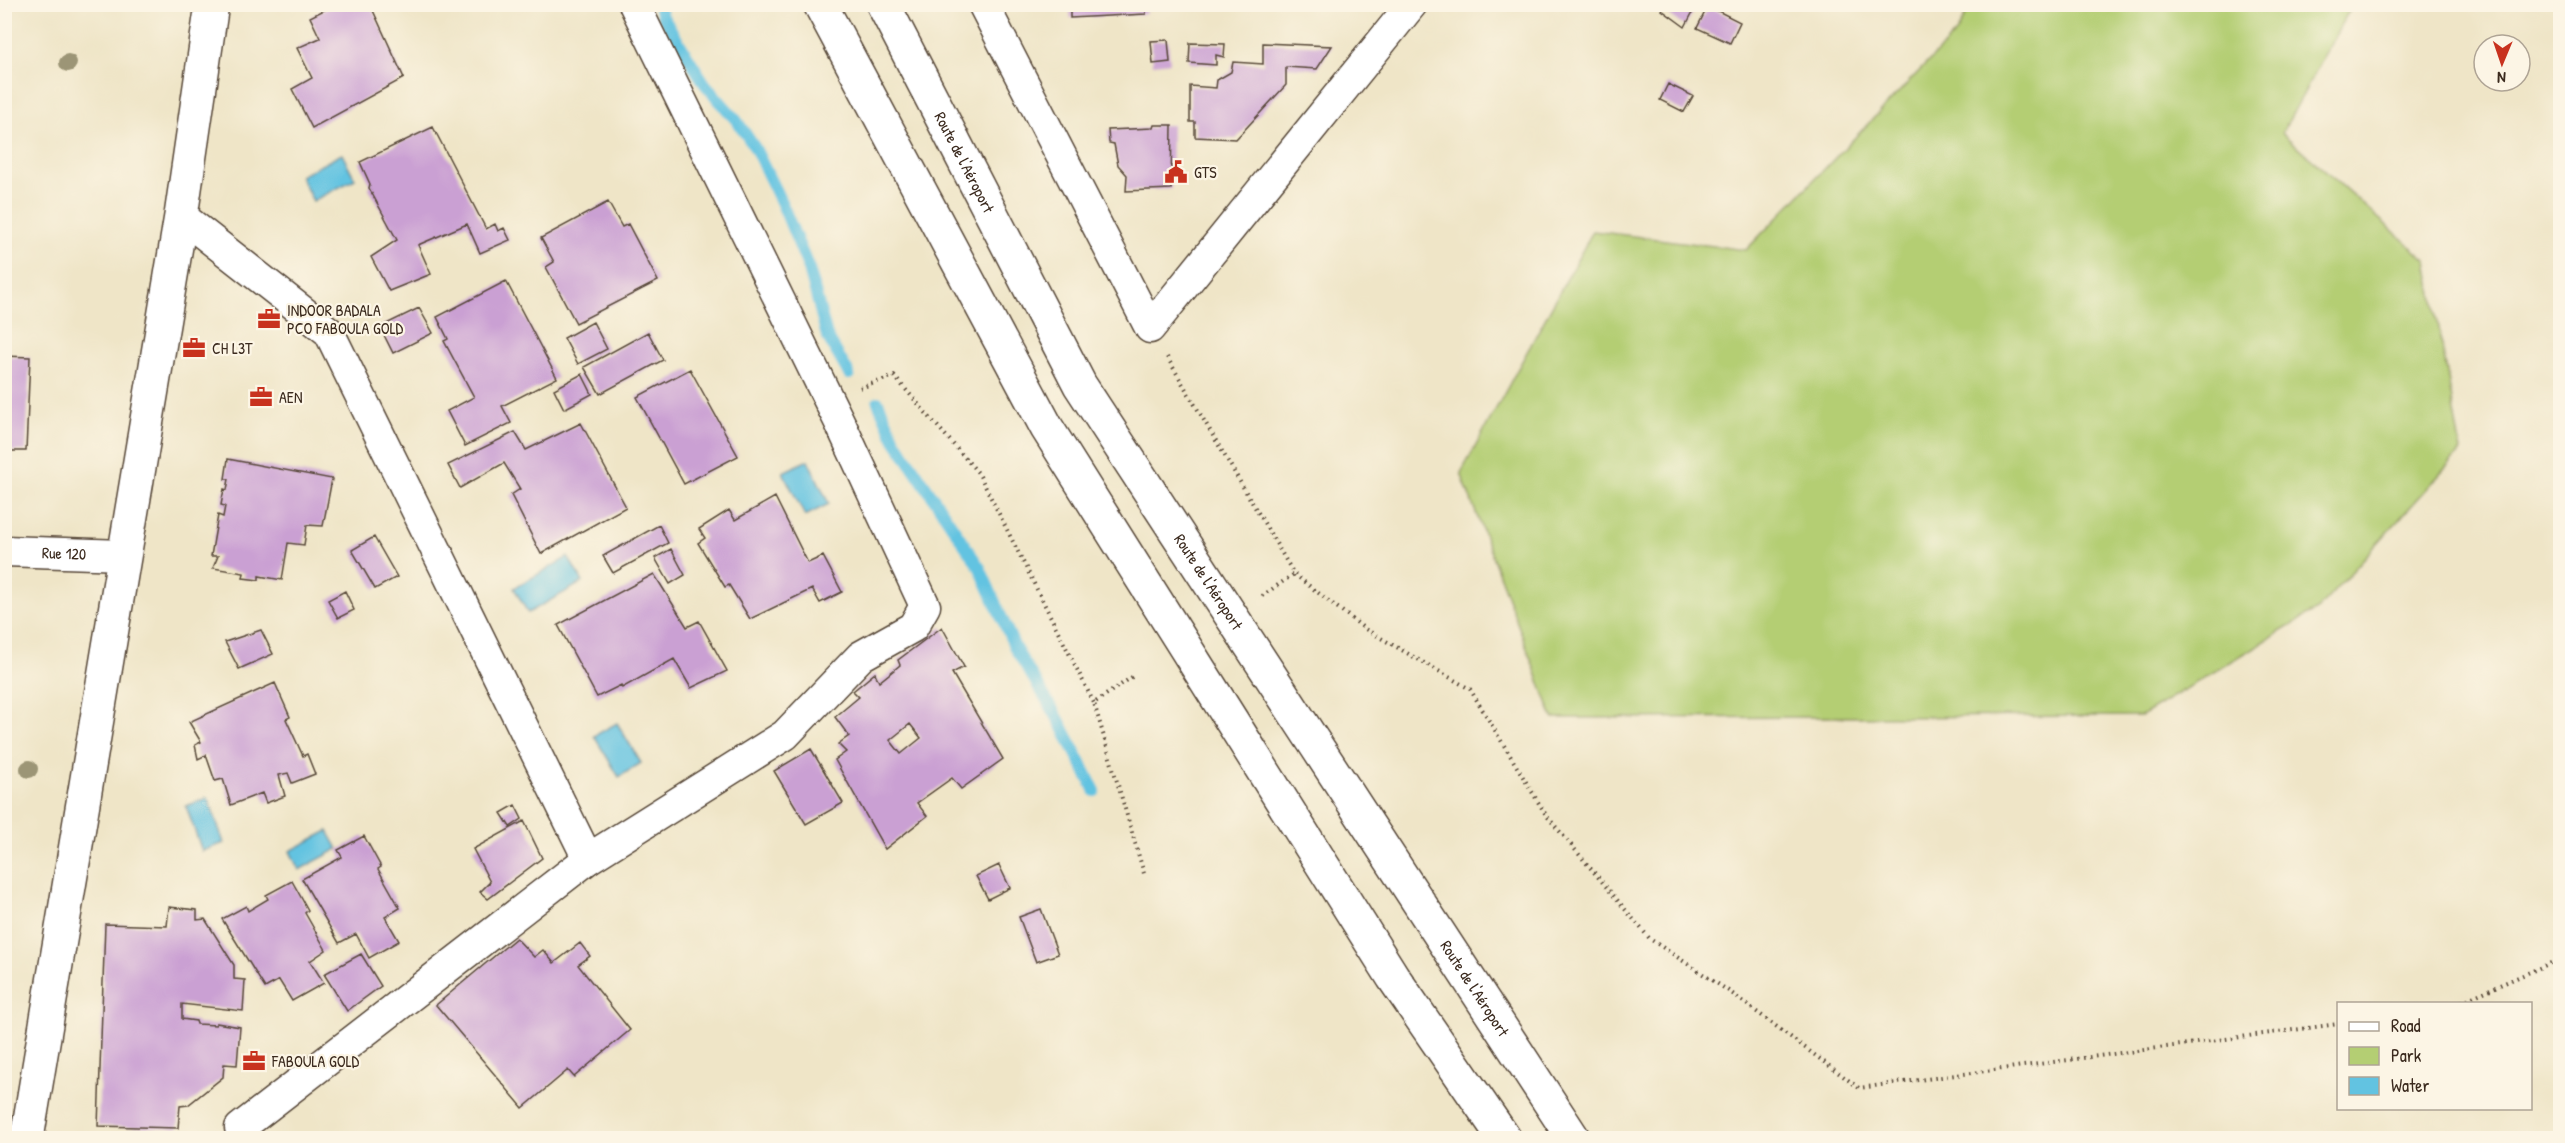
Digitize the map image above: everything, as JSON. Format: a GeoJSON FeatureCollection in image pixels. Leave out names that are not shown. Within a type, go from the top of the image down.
{"type":"FeatureCollection","features":[{"type":"Feature","properties":{"kind":"main road"},"geometry":{"type":"LineString","coordinates":[[27,1138],[181,216],[212,4]]}},
{"type":"Feature","properties":{"kind":"main road"},"geometry":{"type":"LineString","coordinates":[[820,4],[1047,428],[1393,977],[1504,1138]]}},
{"type":"Feature","properties":{"kind":"main road","name":"Route de l'Aéroport"},"geometry":{"type":"LineString","coordinates":[[883,4],[1080,385],[1573,1138]]}},
{"type":"Feature","properties":{"kind":"street"},"geometry":{"type":"LineString","coordinates":[[240,1128],[588,859],[785,735],[861,656],[913,627],[925,606],[829,399],[634,4]]}},
{"type":"Feature","properties":{"kind":"street"},"geometry":{"type":"LineString","coordinates":[[983,4],[1149,328],[1412,4]]}},
{"type":"Feature","properties":{"kind":"street"},"geometry":{"type":"LineString","coordinates":[[181,216],[329,332],[588,859]]}},
{"type":"Feature","properties":{"kind":"street","name":"Rue 120"},"geometry":{"type":"LineString","coordinates":[[4,551],[124,555]]}},
{"type":"Feature","properties":{"kind":"path"},"geometry":{"type":"LineString","coordinates":[[1149,328],[1294,574],[1365,629],[1470,689],[1546,815],[1650,939],[1730,992],[1859,1088],[2337,1024]]}},
{"type":"Feature","properties":{"kind":"path"},"geometry":{"type":"LineString","coordinates":[[829,399],[894,376],[979,474],[1094,703],[1145,877]]}},
{"type":"Feature","properties":{"kind":"path"},"geometry":{"type":"LineString","coordinates":[[1260,597],[1294,574]]}},
{"type":"Feature","properties":{"kind":"path"},"geometry":{"type":"LineString","coordinates":[[1094,703],[1132,677]]}},
{"type":"Feature","properties":{"kind":"path"},"geometry":{"type":"LineString","coordinates":[[2461,1002],[2560,959]]}},
{"type":"Feature","properties":{"kind":"green space"},"geometry":{"type":"Polygon","coordinates":[[[1971,4],[2352,5],[2282,133],[2427,261],[2461,451],[2318,609],[2141,716],[1553,718],[1461,473],[1593,231],[1746,250],[1957,32],[1971,4]]]}},
{"type":"Feature","properties":{"kind":"water"},"geometry":{"type":"Polygon","coordinates":[[[342,154],[355,179],[313,201],[300,176],[342,154]]]}},
{"type":"Feature","properties":{"kind":"water"},"geometry":{"type":"Polygon","coordinates":[[[808,460],[829,504],[805,516],[783,472],[808,460]]]}},
{"type":"Feature","properties":{"kind":"water"},"geometry":{"type":"Polygon","coordinates":[[[568,557],[583,582],[528,613],[514,588],[568,557]]]}},
{"type":"Feature","properties":{"kind":"water"},"geometry":{"type":"Polygon","coordinates":[[[617,723],[641,763],[619,777],[594,736],[617,723]]]}},
{"type":"Feature","properties":{"kind":"water"},"geometry":{"type":"Polygon","coordinates":[[[208,798],[224,843],[202,851],[186,806],[208,798]]]}},
{"type":"Feature","properties":{"kind":"water"},"geometry":{"type":"Polygon","coordinates":[[[328,831],[338,849],[299,870],[290,851],[328,831]]]}},
{"type":"Feature","properties":{"kind":"building"},"geometry":{"type":"Polygon","coordinates":[[[336,4],[370,4],[404,78],[312,128],[292,89],[312,78],[297,48],[320,38],[310,17],[336,4]]]}},
{"type":"Feature","properties":{"kind":"building"},"geometry":{"type":"Polygon","coordinates":[[[1070,4],[1146,4],[1146,14],[1070,18],[1070,4]]]}},
{"type":"Feature","properties":{"kind":"building"},"geometry":{"type":"Polygon","coordinates":[[[1666,4],[1697,4],[1685,27],[1662,10],[1666,4]]]}},
{"type":"Feature","properties":{"kind":"building"},"geometry":{"type":"Polygon","coordinates":[[[1708,6],[1740,22],[1730,43],[1697,28],[1708,6]]]}},
{"type":"Feature","properties":{"kind":"building"},"geometry":{"type":"Polygon","coordinates":[[[1168,40],[1170,62],[1153,64],[1151,41],[1168,40]]]}},
{"type":"Feature","properties":{"kind":"building"},"geometry":{"type":"Polygon","coordinates":[[[1190,43],[1225,44],[1224,57],[1216,55],[1216,65],[1189,63],[1190,43]]]}},
{"type":"Feature","properties":{"kind":"building"},"geometry":{"type":"Polygon","coordinates":[[[1263,43],[1332,46],[1317,69],[1286,67],[1286,85],[1236,139],[1195,137],[1195,122],[1190,122],[1190,86],[1216,88],[1217,80],[1231,72],[1233,62],[1263,64],[1263,43]]]}},
{"type":"Feature","properties":{"kind":"building"},"geometry":{"type":"Polygon","coordinates":[[[1668,84],[1693,96],[1684,112],[1660,100],[1668,84]]]}},
{"type":"Feature","properties":{"kind":"building"},"geometry":{"type":"Polygon","coordinates":[[[1154,125],[1172,125],[1171,189],[1126,191],[1127,175],[1118,165],[1114,144],[1109,143],[1108,130],[1153,128],[1154,125]]]}},
{"type":"Feature","properties":{"kind":"building"},"geometry":{"type":"Polygon","coordinates":[[[433,127],[486,229],[495,224],[498,231],[504,228],[510,240],[480,253],[467,224],[418,245],[431,274],[389,291],[371,257],[397,240],[369,188],[370,184],[360,162],[433,127]]]}},
{"type":"Feature","properties":{"kind":"building"},"geometry":{"type":"Polygon","coordinates":[[[608,202],[622,227],[628,224],[658,281],[576,323],[546,267],[554,262],[541,238],[608,202]]]}},
{"type":"Feature","properties":{"kind":"building"},"geometry":{"type":"Polygon","coordinates":[[[506,281],[557,378],[502,406],[511,423],[465,446],[447,411],[474,397],[444,341],[448,339],[437,317],[506,281]]]}},
{"type":"Feature","properties":{"kind":"building"},"geometry":{"type":"Polygon","coordinates":[[[419,308],[433,333],[393,353],[380,327],[419,308]]]}},
{"type":"Feature","properties":{"kind":"building"},"geometry":{"type":"Polygon","coordinates":[[[593,322],[607,349],[578,364],[564,338],[593,322]]]}},
{"type":"Feature","properties":{"kind":"building"},"geometry":{"type":"Polygon","coordinates":[[[648,332],[663,360],[600,394],[584,367],[648,332]]]}},
{"type":"Feature","properties":{"kind":"building"},"geometry":{"type":"Polygon","coordinates":[[[4,356],[30,357],[26,451],[4,451],[4,356]]]}},
{"type":"Feature","properties":{"kind":"building"},"geometry":{"type":"Polygon","coordinates":[[[690,369],[738,456],[684,484],[637,397],[690,369]]]}},
{"type":"Feature","properties":{"kind":"building"},"geometry":{"type":"Polygon","coordinates":[[[582,374],[592,394],[564,409],[554,389],[582,374]]]}},
{"type":"Feature","properties":{"kind":"building"},"geometry":{"type":"Polygon","coordinates":[[[581,423],[626,507],[541,554],[511,495],[520,489],[504,463],[460,488],[448,465],[515,432],[526,450],[581,423]]]}},
{"type":"Feature","properties":{"kind":"building"},"geometry":{"type":"Polygon","coordinates":[[[228,459],[332,479],[323,526],[307,525],[304,545],[288,543],[282,580],[259,576],[259,580],[243,578],[244,573],[213,568],[218,556],[211,556],[218,515],[223,517],[225,506],[221,505],[224,489],[227,490],[229,479],[225,479],[228,459]]]}},
{"type":"Feature","properties":{"kind":"building"},"geometry":{"type":"Polygon","coordinates":[[[775,497],[808,563],[823,556],[842,592],[820,603],[812,589],[750,619],[729,585],[725,587],[698,543],[705,538],[699,529],[729,510],[735,520],[775,497]]]}},
{"type":"Feature","properties":{"kind":"building"},"geometry":{"type":"Polygon","coordinates":[[[659,525],[668,543],[613,573],[603,556],[659,525]]]}},
{"type":"Feature","properties":{"kind":"building"},"geometry":{"type":"Polygon","coordinates":[[[374,537],[397,577],[375,589],[352,550],[374,537]]]}},
{"type":"Feature","properties":{"kind":"building"},"geometry":{"type":"Polygon","coordinates":[[[671,549],[685,575],[670,584],[655,558],[671,549]]]}},
{"type":"Feature","properties":{"kind":"building"},"geometry":{"type":"Polygon","coordinates":[[[654,574],[687,627],[699,621],[727,671],[691,688],[674,659],[622,688],[621,685],[597,697],[558,625],[654,574]]]}},
{"type":"Feature","properties":{"kind":"building"},"geometry":{"type":"Polygon","coordinates":[[[345,591],[354,610],[338,618],[328,600],[345,591]]]}},
{"type":"Feature","properties":{"kind":"building"},"geometry":{"type":"Polygon","coordinates":[[[942,627],[964,667],[952,673],[1003,759],[961,789],[952,778],[917,803],[927,816],[885,849],[835,760],[846,752],[838,744],[849,736],[835,717],[859,697],[853,691],[875,673],[879,682],[900,665],[898,660],[942,627]],[[910,724],[890,740],[901,754],[921,738],[910,724]]]}},
{"type":"Feature","properties":{"kind":"building"},"geometry":{"type":"Polygon","coordinates":[[[261,630],[273,654],[239,669],[225,642],[261,630]]]}},
{"type":"Feature","properties":{"kind":"building"},"geometry":{"type":"Polygon","coordinates":[[[275,683],[290,717],[286,719],[303,756],[307,754],[315,774],[292,783],[288,773],[279,775],[285,796],[266,803],[262,793],[231,805],[223,779],[215,781],[206,755],[198,759],[195,745],[201,742],[189,722],[275,683]]]}},
{"type":"Feature","properties":{"kind":"building"},"geometry":{"type":"Polygon","coordinates":[[[811,749],[843,803],[806,824],[774,771],[811,749]]]}},
{"type":"Feature","properties":{"kind":"building"},"geometry":{"type":"Polygon","coordinates":[[[515,805],[522,819],[510,827],[501,813],[515,805]]]}},
{"type":"Feature","properties":{"kind":"building"},"geometry":{"type":"Polygon","coordinates":[[[524,821],[542,858],[488,899],[480,892],[490,882],[473,849],[524,821]]]}},
{"type":"Feature","properties":{"kind":"building"},"geometry":{"type":"Polygon","coordinates":[[[364,836],[381,867],[378,869],[400,908],[385,917],[399,941],[369,958],[356,934],[339,943],[302,879],[342,857],[338,850],[364,836]]]}},
{"type":"Feature","properties":{"kind":"building"},"geometry":{"type":"Polygon","coordinates":[[[999,865],[1010,888],[988,899],[976,876],[999,865]]]}},
{"type":"Feature","properties":{"kind":"building"},"geometry":{"type":"Polygon","coordinates":[[[292,881],[308,910],[305,913],[326,950],[310,961],[324,983],[292,1001],[279,980],[265,988],[222,919],[246,906],[248,911],[268,899],[266,895],[292,881]]]}},
{"type":"Feature","properties":{"kind":"building"},"geometry":{"type":"Polygon","coordinates":[[[169,907],[197,910],[197,920],[205,919],[234,965],[234,979],[245,980],[243,1011],[182,1004],[182,1019],[196,1021],[197,1024],[216,1025],[216,1023],[240,1027],[237,1065],[224,1064],[223,1077],[188,1105],[180,1106],[178,1128],[98,1126],[105,924],[167,926],[169,907]]]}},
{"type":"Feature","properties":{"kind":"building"},"geometry":{"type":"Polygon","coordinates":[[[1041,909],[1058,954],[1036,962],[1019,917],[1041,909]]]}},
{"type":"Feature","properties":{"kind":"building"},"geometry":{"type":"Polygon","coordinates":[[[516,938],[534,957],[543,950],[554,963],[580,943],[590,956],[578,965],[630,1030],[574,1077],[568,1070],[523,1108],[436,1005],[516,938]]]}},
{"type":"Feature","properties":{"kind":"building"},"geometry":{"type":"Polygon","coordinates":[[[361,954],[381,986],[347,1011],[324,974],[361,954]]]}},
{"type":"Feature","properties":{"kind":"waterway"},"geometry":{"type":"LineString","coordinates":[[658,4],[663,17],[705,84],[737,121],[755,148],[783,206],[809,269],[827,336],[849,374]]}},
{"type":"Feature","properties":{"kind":"waterway"},"geometry":{"type":"LineString","coordinates":[[878,402],[895,440],[980,568],[1015,648],[1059,720],[1095,791]]}},
{"type":"Feature","properties":{"kind":"place","name":"GTS"},"geometry":{"type":"Point","coordinates":[1176,172]}},
{"type":"Feature","properties":{"kind":"place","name":"INDOOR BADALA PCO FABOULA GOLD"},"geometry":{"type":"Point","coordinates":[269,319]}},
{"type":"Feature","properties":{"kind":"place","name":"CH L3T"},"geometry":{"type":"Point","coordinates":[194,348]}},
{"type":"Feature","properties":{"kind":"place","name":"AEN"},"geometry":{"type":"Point","coordinates":[261,397]}},
{"type":"Feature","properties":{"kind":"place","name":"FABOULA GOLD"},"geometry":{"type":"Point","coordinates":[254,1061]}}]}
